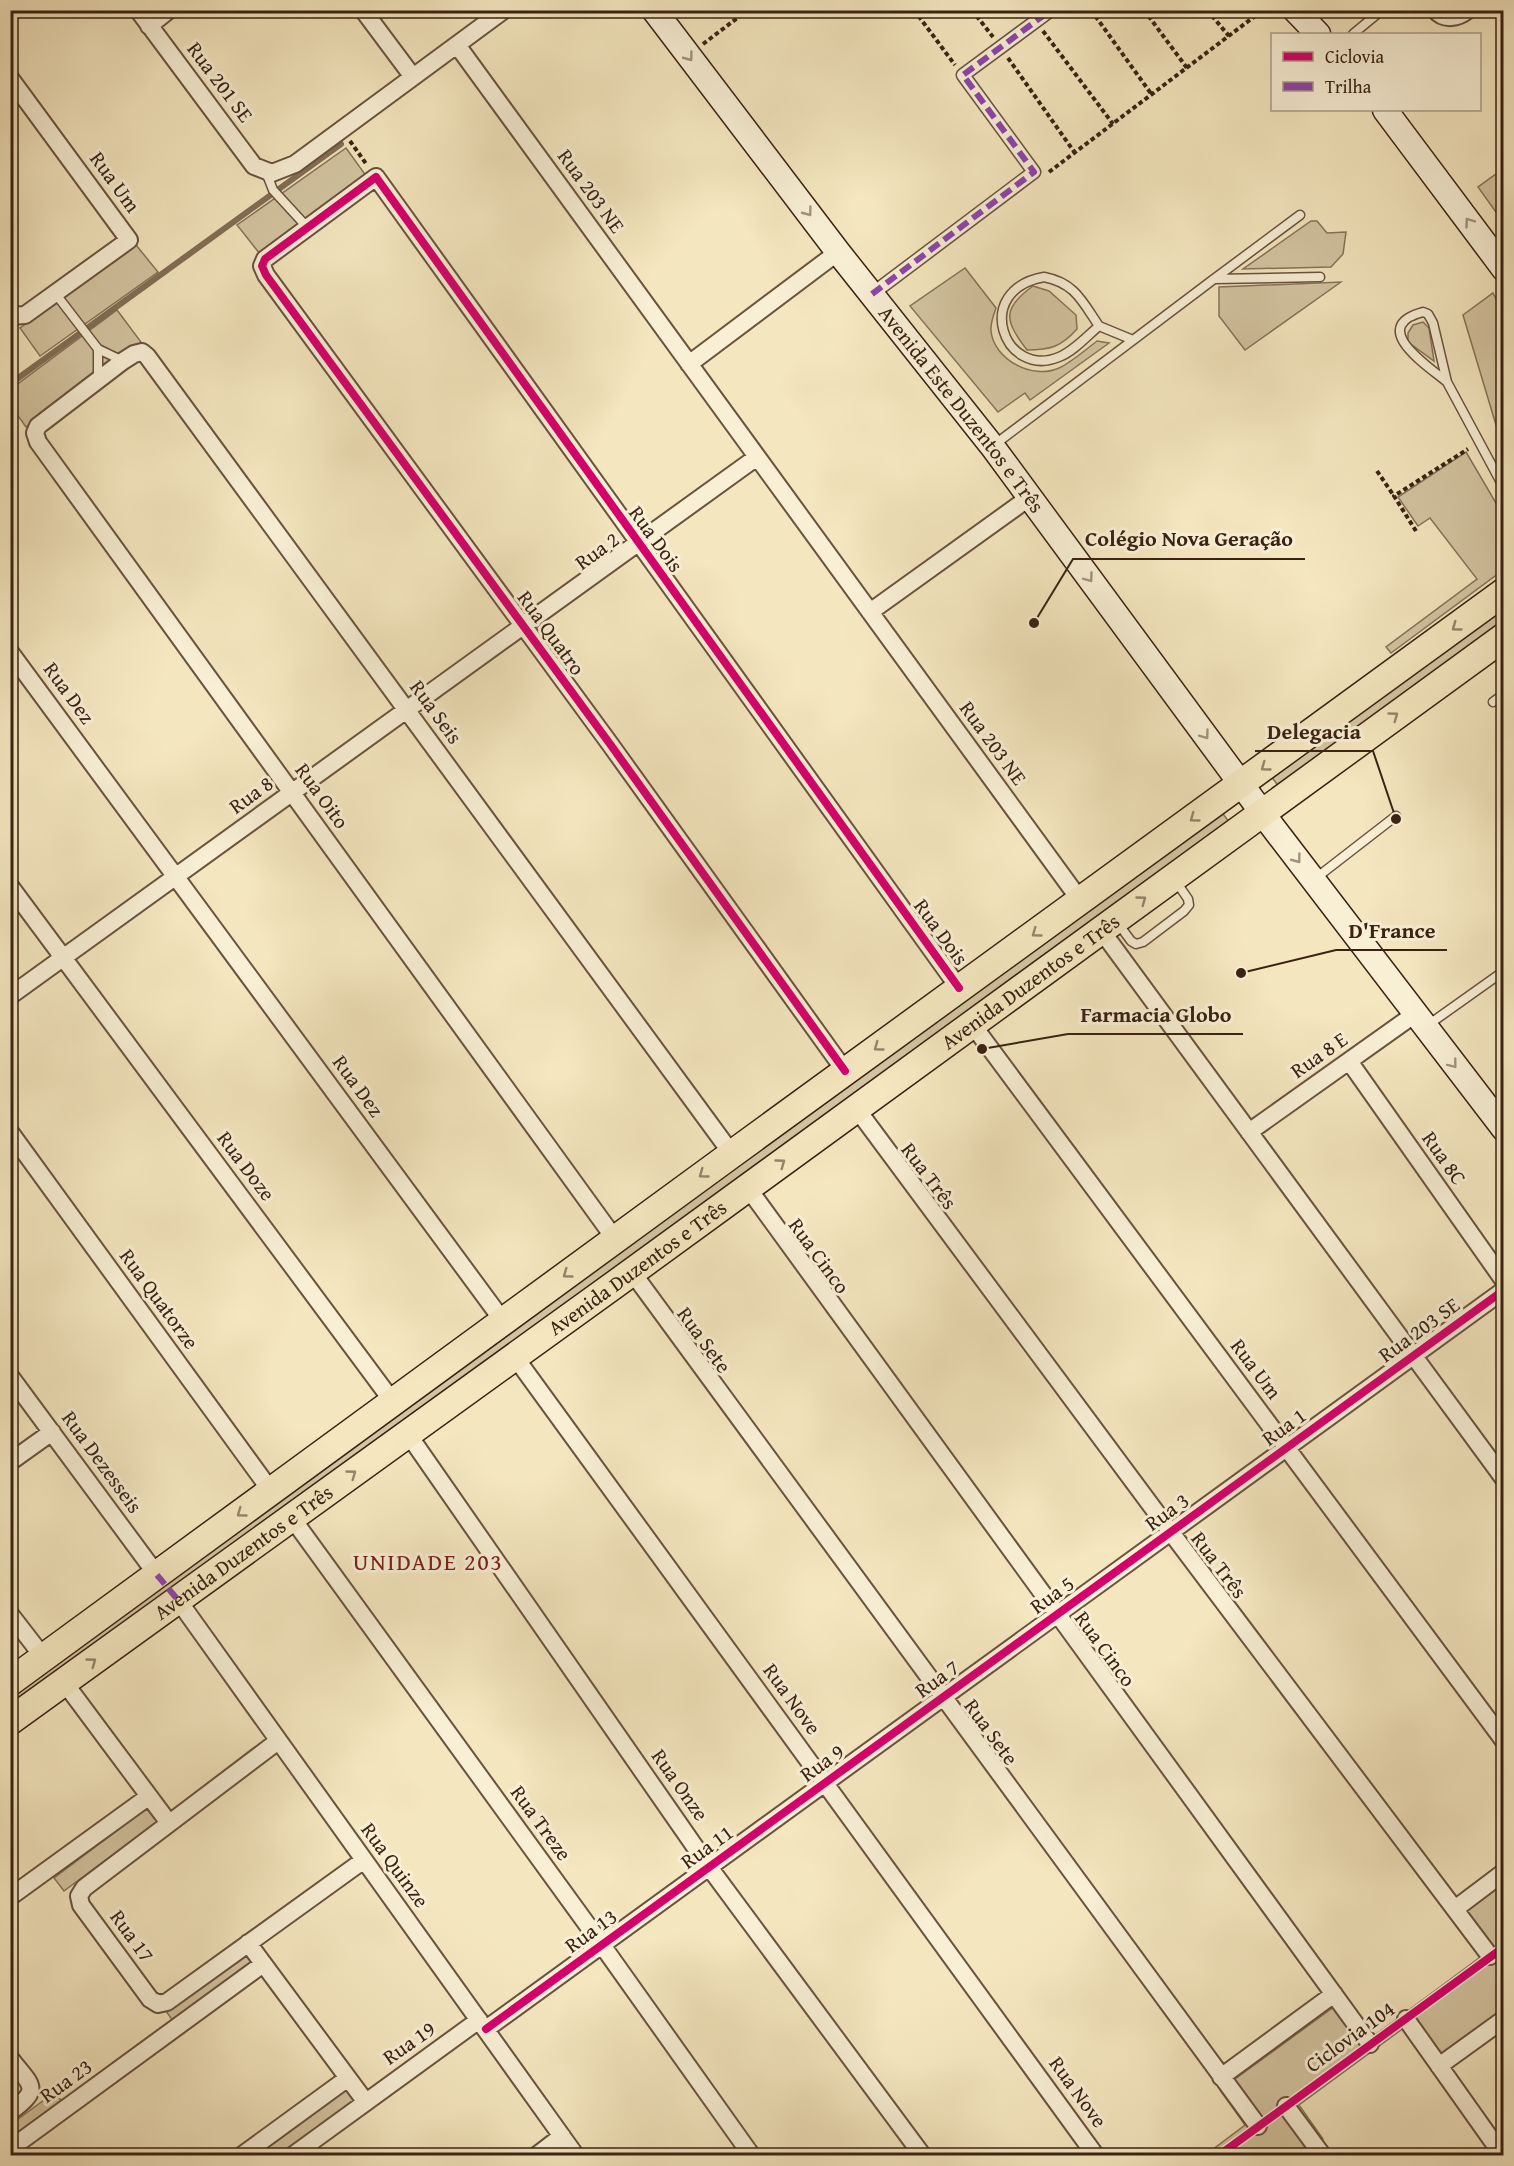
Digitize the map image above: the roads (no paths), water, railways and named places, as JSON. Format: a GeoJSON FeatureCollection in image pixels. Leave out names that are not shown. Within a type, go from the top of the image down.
{"type":"FeatureCollection","features":[{"type":"Feature","properties":{"kind":"main road","name":"Avenida Este Duzentos e Três"},"geometry":{"type":"LineString","coordinates":[[654,10],[838,252],[992,446],[1241,784],[1503,1130]]}},
{"type":"Feature","properties":{"kind":"main road"},"geometry":{"type":"LineString","coordinates":[[1295,10],[1317,33]]}},
{"type":"Feature","properties":{"kind":"main road"},"geometry":{"type":"LineString","coordinates":[[1385,111],[1503,269]]}},
{"type":"Feature","properties":{"kind":"main road","name":"Avenida Duzentos e Três"},"geometry":{"type":"LineString","coordinates":[[10,1682],[1503,592]]}},
{"type":"Feature","properties":{"kind":"main road","name":"Avenida Duzentos e Três"},"geometry":{"type":"LineString","coordinates":[[10,1721],[748,1188],[1503,637]]}},
{"type":"Feature","properties":{"kind":"street","name":"Rua 201 SE"},"geometry":{"type":"LineString","coordinates":[[138,10],[254,166],[270,178]]}},
{"type":"Feature","properties":{"kind":"street"},"geometry":{"type":"LineString","coordinates":[[149,26],[169,10]]}},
{"type":"Feature","properties":{"kind":"street"},"geometry":{"type":"LineString","coordinates":[[363,10],[413,77]]}},
{"type":"Feature","properties":{"kind":"street"},"geometry":{"type":"LineString","coordinates":[[270,178],[295,164],[504,10]]}},
{"type":"Feature","properties":{"kind":"street"},"geometry":{"type":"LineString","coordinates":[[872,294],[1034,172],[963,75],[1051,10]]}},
{"type":"Feature","properties":{"kind":"street"},"geometry":{"type":"LineString","coordinates":[[1435,10],[1439,15],[1447,17],[1457,17],[1467,12]]}},
{"type":"Feature","properties":{"kind":"street","name":"Rua 203 NE"},"geometry":{"type":"LineString","coordinates":[[457,45],[1080,900]]}},
{"type":"Feature","properties":{"kind":"street","name":"Rua Um"},"geometry":{"type":"LineString","coordinates":[[10,78],[129,240],[55,293]]}},
{"type":"Feature","properties":{"kind":"street","name":"Rua Dois"},"geometry":{"type":"LineString","coordinates":[[307,227],[376,177],[959,988]]}},
{"type":"Feature","properties":{"kind":"street","name":"Rua Quatro"},"geometry":{"type":"LineString","coordinates":[[307,227],[265,259],[262,266],[266,275],[524,626],[845,1071]]}},
{"type":"Feature","properties":{"kind":"street"},"geometry":{"type":"LineString","coordinates":[[689,364],[838,252]]}},
{"type":"Feature","properties":{"kind":"street"},"geometry":{"type":"LineString","coordinates":[[10,316],[25,315],[55,293]]}},
{"type":"Feature","properties":{"kind":"street","name":"Rua Seis"},"geometry":{"type":"LineString","coordinates":[[123,361],[142,352],[147,357],[732,1154]]}},
{"type":"Feature","properties":{"kind":"street"},"geometry":{"type":"LineString","coordinates":[[92,385],[123,361]]}},
{"type":"Feature","properties":{"kind":"street","name":"Rua Oito"},"geometry":{"type":"LineString","coordinates":[[92,385],[38,426],[34,433],[38,442],[615,1239]]}},
{"type":"Feature","properties":{"kind":"street","name":"Rua 2"},"geometry":{"type":"LineString","coordinates":[[465,668],[757,457]]}},
{"type":"Feature","properties":{"kind":"street"},"geometry":{"type":"LineString","coordinates":[[870,612],[1030,497]]}},
{"type":"Feature","properties":{"kind":"street","name":"Rua Dez"},"geometry":{"type":"LineString","coordinates":[[10,652],[503,1321]]}},
{"type":"Feature","properties":{"kind":"street","name":"Rua 8"},"geometry":{"type":"LineString","coordinates":[[176,877],[465,668]]}},
{"type":"Feature","properties":{"kind":"street"},"geometry":{"type":"LineString","coordinates":[[10,996],[176,877]]}},
{"type":"Feature","properties":{"kind":"street","name":"Rua Doze"},"geometry":{"type":"LineString","coordinates":[[10,886],[393,1402]]}},
{"type":"Feature","properties":{"kind":"street","name":"Rua 203 SE"},"geometry":{"type":"LineString","coordinates":[[1108,925],[1249,1132],[1413,1356],[1502,1472]]}},
{"type":"Feature","properties":{"kind":"street","name":"Rua 8 E"},"geometry":{"type":"LineString","coordinates":[[1249,1132],[1349,1061],[1420,1021]]}},
{"type":"Feature","properties":{"kind":"street","name":"Rua Um"},"geometry":{"type":"LineString","coordinates":[[972,1024],[1503,1741]]}},
{"type":"Feature","properties":{"kind":"street","name":"Rua 8C"},"geometry":{"type":"LineString","coordinates":[[1349,1061],[1503,1281]]}},
{"type":"Feature","properties":{"kind":"street","name":"Rua Três"},"geometry":{"type":"LineString","coordinates":[[856,1108],[1170,1531],[1490,1956]]}},
{"type":"Feature","properties":{"kind":"street","name":"Rua Quatorze"},"geometry":{"type":"LineString","coordinates":[[10,1132],[271,1491]]}},
{"type":"Feature","properties":{"kind":"street","name":"Rua Cinco"},"geometry":{"type":"LineString","coordinates":[[748,1188],[1370,2044]]}},
{"type":"Feature","properties":{"kind":"street","name":"Rua Sete"},"geometry":{"type":"LineString","coordinates":[[632,1272],[1258,2126]]}},
{"type":"Feature","properties":{"kind":"street","name":"Rua 203 SE"},"geometry":{"type":"LineString","coordinates":[[1355,1398],[1503,1290]]}},
{"type":"Feature","properties":{"kind":"street","name":"Rua Nove"},"geometry":{"type":"LineString","coordinates":[[515,1357],[1096,2156]]}},
{"type":"Feature","properties":{"kind":"street","name":"Rua Dezesseis"},"geometry":{"type":"LineString","coordinates":[[10,1376],[157,1575]]}},
{"type":"Feature","properties":{"kind":"street","name":"Rua 1"},"geometry":{"type":"LineString","coordinates":[[1234,1486],[1355,1398]]}},
{"type":"Feature","properties":{"kind":"street"},"geometry":{"type":"LineString","coordinates":[[10,1462],[52,1432]]}},
{"type":"Feature","properties":{"kind":"street","name":"Rua Onze"},"geometry":{"type":"LineString","coordinates":[[408,1434],[709,1867],[923,2156]]}},
{"type":"Feature","properties":{"kind":"street","name":"Rua 3"},"geometry":{"type":"LineString","coordinates":[[1121,1568],[1234,1486]]}},
{"type":"Feature","properties":{"kind":"street","name":"Rua Treze"},"geometry":{"type":"LineString","coordinates":[[292,1518],[752,2156]]}},
{"type":"Feature","properties":{"kind":"street","name":"Rua 5"},"geometry":{"type":"LineString","coordinates":[[1005,1652],[1121,1568]]}},
{"type":"Feature","properties":{"kind":"street","name":"Rua Quinze"},"geometry":{"type":"LineString","coordinates":[[178,1600],[576,2156]]}},
{"type":"Feature","properties":{"kind":"street"},"geometry":{"type":"LineString","coordinates":[[10,1614],[44,1658]]}},
{"type":"Feature","properties":{"kind":"street","name":"Rua 7"},"geometry":{"type":"LineString","coordinates":[[890,1735],[1005,1652]]}},
{"type":"Feature","properties":{"kind":"street"},"geometry":{"type":"LineString","coordinates":[[64,1682],[169,1823]]}},
{"type":"Feature","properties":{"kind":"street","name":"Rua 9"},"geometry":{"type":"LineString","coordinates":[[775,1819],[890,1735]]}},
{"type":"Feature","properties":{"kind":"street","name":"Rua 17"},"geometry":{"type":"LineString","coordinates":[[278,1741],[84,1888],[79,1896],[81,1905],[150,1999],[158,2004],[167,2002],[364,1860]]}},
{"type":"Feature","properties":{"kind":"street"},"geometry":{"type":"LineString","coordinates":[[10,1898],[148,1797]]}},
{"type":"Feature","properties":{"kind":"street","name":"Rua 11"},"geometry":{"type":"LineString","coordinates":[[659,1903],[775,1819]]}},
{"type":"Feature","properties":{"kind":"street"},"geometry":{"type":"LineString","coordinates":[[1455,1909],[1503,1872]]}},
{"type":"Feature","properties":{"kind":"street","name":"Rua 13"},"geometry":{"type":"LineString","coordinates":[[482,2025],[543,1987],[659,1903]]}},
{"type":"Feature","properties":{"kind":"street"},"geometry":{"type":"LineString","coordinates":[[248,1943],[365,2101]]}},
{"type":"Feature","properties":{"kind":"street","name":"Rua 23"},"geometry":{"type":"LineString","coordinates":[[10,2150],[263,1964]]}},
{"type":"Feature","properties":{"kind":"street"},"geometry":{"type":"LineString","coordinates":[[1221,2077],[1334,1994]]}},
{"type":"Feature","properties":{"kind":"street"},"geometry":{"type":"LineString","coordinates":[[1406,2019],[1503,2156]]}},
{"type":"Feature","properties":{"kind":"street"},"geometry":{"type":"LineString","coordinates":[[1439,2067],[1503,2019]]}},
{"type":"Feature","properties":{"kind":"street","name":"Rua 19"},"geometry":{"type":"LineString","coordinates":[[291,2156],[365,2101],[482,2025]]}},
{"type":"Feature","properties":{"kind":"street","name":"Rua 23"},"geometry":{"type":"LineString","coordinates":[[10,2058],[30,2086],[31,2092],[27,2100],[10,2112]]}},
{"type":"Feature","properties":{"kind":"street"},"geometry":{"type":"LineString","coordinates":[[242,2156],[348,2079]]}},
{"type":"Feature","properties":{"kind":"street"},"geometry":{"type":"LineString","coordinates":[[1286,2106],[1318,2154]]}},
{"type":"Feature","properties":{"kind":"street"},"geometry":{"type":"LineString","coordinates":[[536,2156],[562,2136]]}},
{"type":"Feature","properties":{"kind":"lane"},"geometry":{"type":"LineString","coordinates":[[1354,33],[1382,10]]}},
{"type":"Feature","properties":{"kind":"lane"},"geometry":{"type":"LineString","coordinates":[[270,178],[284,202],[307,227]]}},
{"type":"Feature","properties":{"kind":"lane"},"geometry":{"type":"LineString","coordinates":[[992,446],[1300,215]]}},
{"type":"Feature","properties":{"kind":"lane"},"geometry":{"type":"LineString","coordinates":[[1099,326],[1062,356],[1049,360],[1036,360],[1024,356],[1013,348],[1006,338],[1002,326],[1002,311],[1007,298],[1017,286],[1029,279],[1044,277],[1058,279],[1070,287],[1099,326],[1133,340]]}},
{"type":"Feature","properties":{"kind":"lane"},"geometry":{"type":"LineString","coordinates":[[1215,279],[1320,277]]}},
{"type":"Feature","properties":{"kind":"lane"},"geometry":{"type":"LineString","coordinates":[[55,293],[98,349],[123,361]]}},
{"type":"Feature","properties":{"kind":"lane"},"geometry":{"type":"LineString","coordinates":[[1447,382],[1408,349],[1401,340],[1400,330],[1403,323],[1417,314],[1423,312],[1433,322],[1447,382],[1503,488]]}},
{"type":"Feature","properties":{"kind":"lane"},"geometry":{"type":"LineString","coordinates":[[92,385],[98,349]]}},
{"type":"Feature","properties":{"kind":"lane"},"geometry":{"type":"LineString","coordinates":[[1493,702],[1503,694]]}},
{"type":"Feature","properties":{"kind":"lane"},"geometry":{"type":"LineString","coordinates":[[1313,880],[1396,816]]}},
{"type":"Feature","properties":{"kind":"lane"},"geometry":{"type":"LineString","coordinates":[[1420,1021],[1503,971]]}},
{"type":"Feature","properties":{"kind":"waterway"},"geometry":{"type":"LineString","coordinates":[[10,384],[341,144]]}},
{"type":"Feature","properties":{"kind":"place","name":"Colégio Nova Geração"},"geometry":{"type":"Point","coordinates":[1034,623]}},
{"type":"Feature","properties":{"kind":"place","name":"Delegacia"},"geometry":{"type":"Point","coordinates":[1396,819]}},
{"type":"Feature","properties":{"kind":"place","name":"D'France"},"geometry":{"type":"Point","coordinates":[1241,973]}},
{"type":"Feature","properties":{"kind":"place","name":"Farmacia Globo"},"geometry":{"type":"Point","coordinates":[982,1049]}},
{"type":"Feature","properties":{"kind":"district","name":"UNIDADE 203"},"geometry":{"type":"Point","coordinates":[428,1562]}}]}
